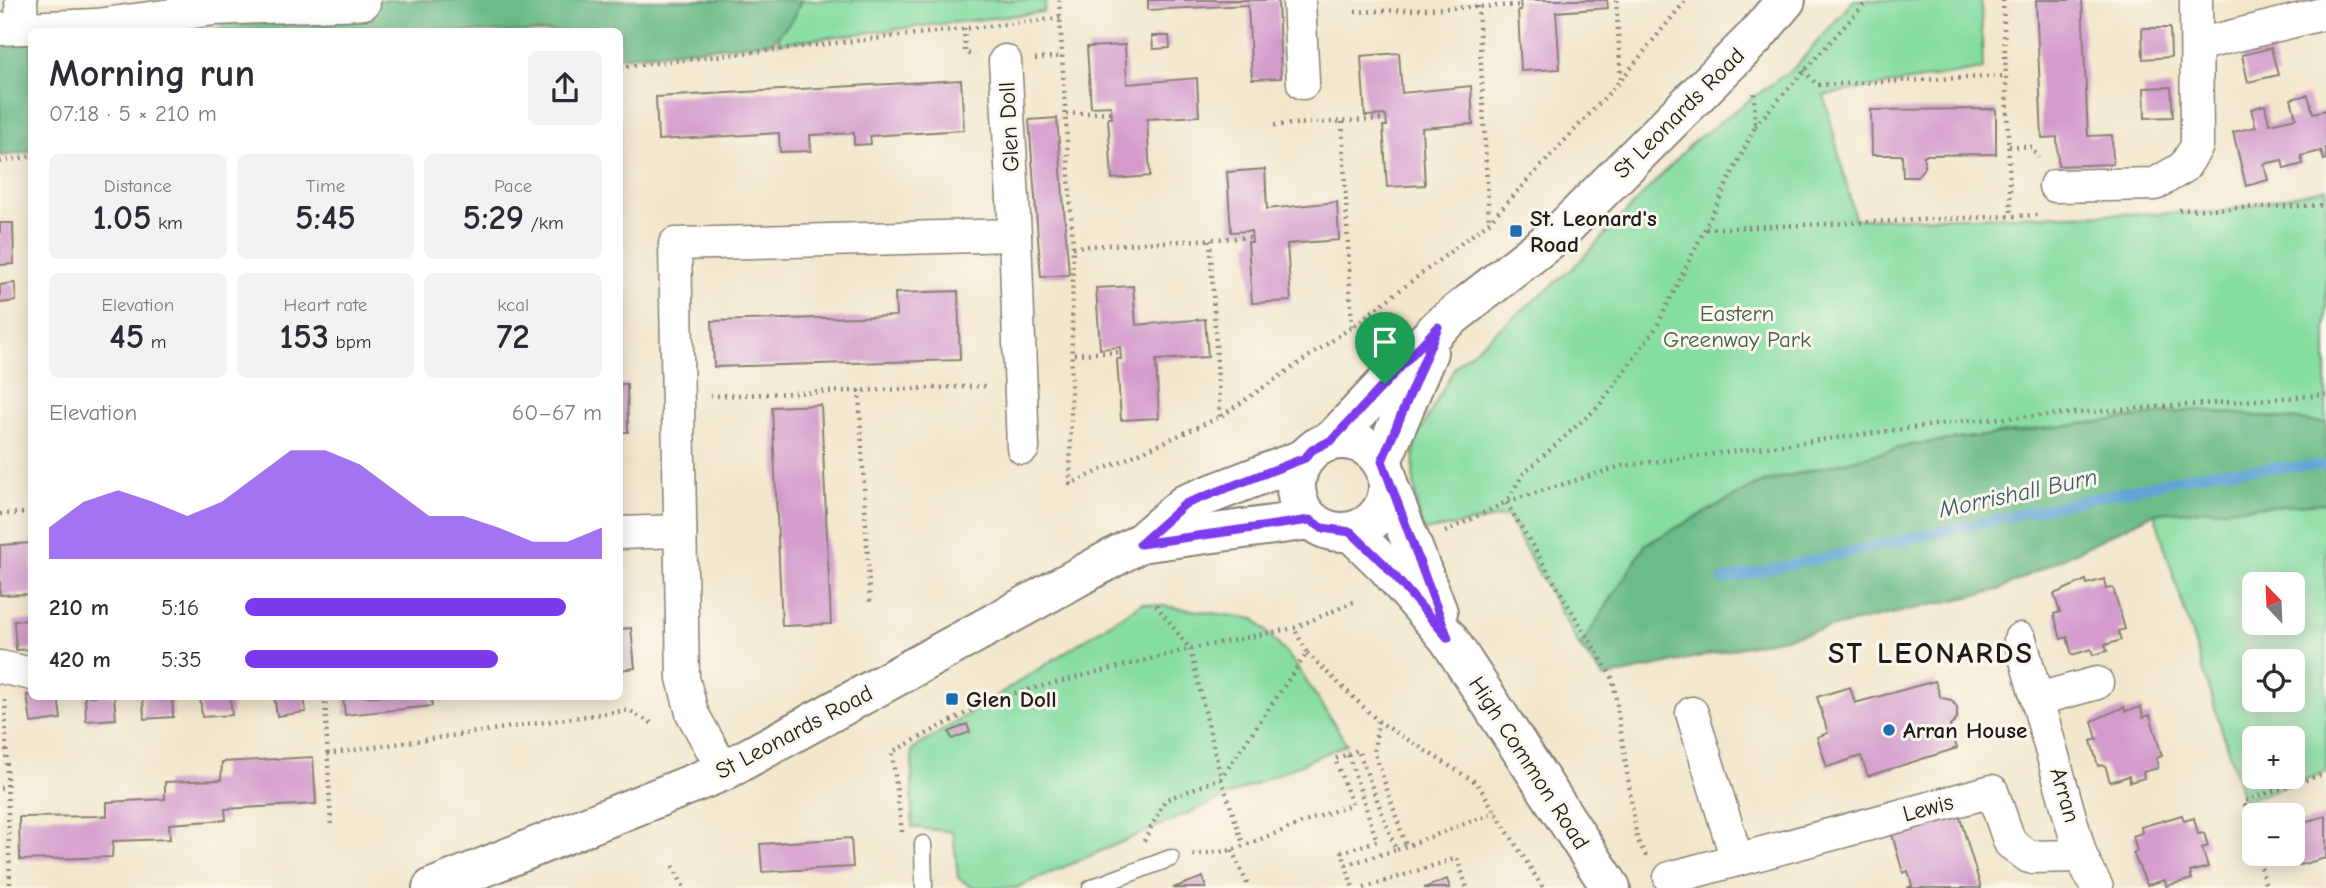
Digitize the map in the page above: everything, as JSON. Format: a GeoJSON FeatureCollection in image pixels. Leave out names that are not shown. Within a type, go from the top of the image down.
{"type":"FeatureCollection","features":[{"type":"Feature","properties":{"kind":"street"},"geometry":{"type":"LineString","coordinates":[[1299,0],[1303,83]]}},
{"type":"Feature","properties":{"kind":"street","name":"St Leonards Road"},"geometry":{"type":"LineString","coordinates":[[432,888],[724,771],[1140,544],[1185,504],[1319,449],[1438,327],[1560,232],[1754,38],[1786,0]]}},
{"type":"Feature","properties":{"kind":"street"},"geometry":{"type":"LineString","coordinates":[[2053,200],[2155,184],[2184,167],[2197,146],[2196,0]]}},
{"type":"Feature","properties":{"kind":"street"},"geometry":{"type":"LineString","coordinates":[[15,19],[97,25],[216,9],[364,2]]}},
{"type":"Feature","properties":{"kind":"street"},"geometry":{"type":"LineString","coordinates":[[2197,45],[2326,13]]}},
{"type":"Feature","properties":{"kind":"street","name":"Glen Doll"},"geometry":{"type":"LineString","coordinates":[[1006,61],[1024,448]]}},
{"type":"Feature","properties":{"kind":"street"},"geometry":{"type":"LineString","coordinates":[[724,771],[692,713],[682,678],[675,244],[1015,235]]}},
{"type":"Feature","properties":{"kind":"street","name":"St Leonards Road"},"geometry":{"type":"LineString","coordinates":[[1386,474],[1438,327]]}},
{"type":"Feature","properties":{"kind":"street"},"geometry":{"type":"LineString","coordinates":[[1360,443],[1386,474],[1386,502],[1378,516],[1366,526],[1351,532],[1322,528],[1310,520],[1297,497],[1298,470],[1319,449],[1360,443]]}},
{"type":"Feature","properties":{"kind":"street","name":"High Common Road"},"geometry":{"type":"LineString","coordinates":[[1386,474],[1448,638]]}},
{"type":"Feature","properties":{"kind":"street","name":"St Leonards Road"},"geometry":{"type":"LineString","coordinates":[[1140,544],[1310,520]]}},
{"type":"Feature","properties":{"kind":"street"},"geometry":{"type":"LineString","coordinates":[[623,533],[680,531]]}},
{"type":"Feature","properties":{"kind":"street","name":"High Common Road"},"geometry":{"type":"LineString","coordinates":[[1351,532],[1386,566],[1448,638],[1611,888]]}},
{"type":"Feature","properties":{"kind":"street","name":"Arran"},"geometry":{"type":"LineString","coordinates":[[2021,639],[2081,856],[2097,888]]}},
{"type":"Feature","properties":{"kind":"street"},"geometry":{"type":"LineString","coordinates":[[2038,699],[2097,683]]}},
{"type":"Feature","properties":{"kind":"street"},"geometry":{"type":"LineString","coordinates":[[1692,713],[1737,860]]}},
{"type":"Feature","properties":{"kind":"street","name":"Lewis"},"geometry":{"type":"LineString","coordinates":[[1660,871],[1737,860],[1992,791],[2010,843],[2029,857],[2081,856]]}},
{"type":"Feature","properties":{"kind":"lane"},"geometry":{"type":"LineString","coordinates":[[923,844],[924,888]]}},
{"type":"Feature","properties":{"kind":"lane"},"geometry":{"type":"LineString","coordinates":[[1091,888],[1171,858]]}},
{"type":"Feature","properties":{"kind":"path"},"geometry":{"type":"LineString","coordinates":[[1059,0],[1073,247],[1074,354],[1070,484],[1220,417],[1352,327],[1489,222],[1621,80],[1686,0]]}},
{"type":"Feature","properties":{"kind":"path"},"geometry":{"type":"LineString","coordinates":[[1616,0],[1621,80]]}},
{"type":"Feature","properties":{"kind":"path"},"geometry":{"type":"LineString","coordinates":[[1506,502],[1524,473],[1599,406],[1656,328],[1755,127],[1868,0]]}},
{"type":"Feature","properties":{"kind":"path"},"geometry":{"type":"LineString","coordinates":[[2003,0],[2011,216]]}},
{"type":"Feature","properties":{"kind":"path"},"geometry":{"type":"LineString","coordinates":[[1355,12],[1521,5]]}},
{"type":"Feature","properties":{"kind":"path"},"geometry":{"type":"LineString","coordinates":[[1478,6],[1489,222]]}},
{"type":"Feature","properties":{"kind":"path"},"geometry":{"type":"LineString","coordinates":[[623,67],[1061,18]]}},
{"type":"Feature","properties":{"kind":"path"},"geometry":{"type":"LineString","coordinates":[[1754,38],[1755,127]]}},
{"type":"Feature","properties":{"kind":"path"},"geometry":{"type":"LineString","coordinates":[[1804,70],[1817,85],[2006,76]]}},
{"type":"Feature","properties":{"kind":"path"},"geometry":{"type":"LineString","coordinates":[[1066,114],[1112,112]]}},
{"type":"Feature","properties":{"kind":"path"},"geometry":{"type":"LineString","coordinates":[[1274,125],[1386,119]]}},
{"type":"Feature","properties":{"kind":"path"},"geometry":{"type":"LineString","coordinates":[[1342,122],[1352,327]]}},
{"type":"Feature","properties":{"kind":"path"},"geometry":{"type":"LineString","coordinates":[[0,162],[28,157]]}},
{"type":"Feature","properties":{"kind":"path"},"geometry":{"type":"LineString","coordinates":[[1706,229],[2011,216],[2053,200]]}},
{"type":"Feature","properties":{"kind":"path"},"geometry":{"type":"LineString","coordinates":[[2172,210],[2326,205]]}},
{"type":"Feature","properties":{"kind":"path"},"geometry":{"type":"LineString","coordinates":[[1073,247],[1252,237]]}},
{"type":"Feature","properties":{"kind":"path"},"geometry":{"type":"LineString","coordinates":[[1210,240],[1220,417]]}},
{"type":"Feature","properties":{"kind":"path"},"geometry":{"type":"LineString","coordinates":[[1074,354],[1120,352]]}},
{"type":"Feature","properties":{"kind":"path"},"geometry":{"type":"LineString","coordinates":[[677,397],[1021,384]]}},
{"type":"Feature","properties":{"kind":"path"},"geometry":{"type":"LineString","coordinates":[[859,390],[870,603]]}},
{"type":"Feature","properties":{"kind":"path"},"geometry":{"type":"LineString","coordinates":[[1435,537],[1506,502],[1622,466],[1965,421],[2326,395]]}},
{"type":"Feature","properties":{"kind":"path"},"geometry":{"type":"LineString","coordinates":[[1506,502],[1613,679],[1637,839],[1660,871]]}},
{"type":"Feature","properties":{"kind":"path"},"geometry":{"type":"LineString","coordinates":[[0,514],[28,513]]}},
{"type":"Feature","properties":{"kind":"path"},"geometry":{"type":"LineString","coordinates":[[903,840],[892,752],[995,698],[1190,649],[1294,628],[1354,602]]}},
{"type":"Feature","properties":{"kind":"path"},"geometry":{"type":"LineString","coordinates":[[1156,606],[1190,649],[1221,778],[1243,844]]}},
{"type":"Feature","properties":{"kind":"path"},"geometry":{"type":"LineString","coordinates":[[1294,628],[1307,653],[1378,721],[1477,783],[1543,888]]}},
{"type":"Feature","properties":{"kind":"path"},"geometry":{"type":"LineString","coordinates":[[1138,869],[1146,835],[1165,800],[1221,778],[1307,653]]}},
{"type":"Feature","properties":{"kind":"path"},"geometry":{"type":"LineString","coordinates":[[10,888],[7,788],[12,670]]}},
{"type":"Feature","properties":{"kind":"path"},"geometry":{"type":"LineString","coordinates":[[325,700],[331,828]]}},
{"type":"Feature","properties":{"kind":"path"},"geometry":{"type":"LineString","coordinates":[[327,754],[628,710],[655,725]]}},
{"type":"Feature","properties":{"kind":"path"},"geometry":{"type":"LineString","coordinates":[[1378,721],[1374,751],[1406,846]]}},
{"type":"Feature","properties":{"kind":"path"},"geometry":{"type":"LineString","coordinates":[[1171,858],[1233,850],[1352,804],[1335,759],[1358,750],[1396,850]]}},
{"type":"Feature","properties":{"kind":"path"},"geometry":{"type":"LineString","coordinates":[[1348,754],[1377,841],[1342,852],[1353,888]]}},
{"type":"Feature","properties":{"kind":"path"},"geometry":{"type":"LineString","coordinates":[[2245,803],[2326,773]]}},
{"type":"Feature","properties":{"kind":"path"},"geometry":{"type":"LineString","coordinates":[[0,788],[7,788]]}},
{"type":"Feature","properties":{"kind":"path"},"geometry":{"type":"LineString","coordinates":[[1346,865],[1396,850],[1496,812]]}},
{"type":"Feature","properties":{"kind":"path"},"geometry":{"type":"LineString","coordinates":[[1233,850],[1249,888]]}},
{"type":"Feature","properties":{"kind":"path"},"geometry":{"type":"LineString","coordinates":[[1364,888],[1457,858],[1467,888]]}},
{"type":"Feature","properties":{"kind":"path"},"geometry":{"type":"LineString","coordinates":[[673,866],[684,888]]}},
{"type":"Feature","properties":{"kind":"path"},"geometry":{"type":"LineString","coordinates":[[2261,866],[2266,888]]}},
{"type":"Feature","properties":{"kind":"green space"},"geometry":{"type":"Polygon","coordinates":[[[363,0],[801,0],[794,18],[772,42],[623,57],[623,28],[218,28],[244,12],[363,0]]]}},
{"type":"Feature","properties":{"kind":"green space"},"geometry":{"type":"Polygon","coordinates":[[[785,0],[1046,0],[1044,12],[778,43],[785,0]]]}},
{"type":"Feature","properties":{"kind":"green space","name":"Eastern Greenway Park"},"geometry":{"type":"Polygon","coordinates":[[[1854,0],[1981,0],[1983,69],[1824,95],[1855,219],[2220,212],[2326,188],[2326,423],[2197,410],[1916,444],[1760,483],[1647,544],[1580,647],[1507,516],[1424,531],[1418,514],[1413,474],[1415,441],[1456,365],[1573,268],[1694,141],[1796,66],[1854,0]]]}},
{"type":"Feature","properties":{"kind":"green space"},"geometry":{"type":"Polygon","coordinates":[[[28,42],[28,152],[0,156],[0,43],[28,42]]]}},
{"type":"Feature","properties":{"kind":"green space"},"geometry":{"type":"Polygon","coordinates":[[[2198,410],[2326,423],[2326,503],[2154,513],[1999,590],[1604,678],[1580,647],[1646,544],[1760,483],[1916,444],[2198,410]]]}},
{"type":"Feature","properties":{"kind":"green space"},"geometry":{"type":"Polygon","coordinates":[[[2326,503],[2326,772],[2305,779],[2305,726],[2242,726],[2242,789],[2278,789],[2244,801],[2154,513],[2326,503]]]}},
{"type":"Feature","properties":{"kind":"green space"},"geometry":{"type":"Polygon","coordinates":[[[1142,603],[1255,619],[1294,662],[1347,744],[1016,888],[973,888],[958,878],[953,832],[912,827],[912,750],[1142,603]]]}},
{"type":"Feature","properties":{"kind":"building"},"geometry":{"type":"Polygon","coordinates":[[[1148,0],[1278,0],[1281,78],[1252,79],[1248,5],[1148,10],[1148,0]]]}},
{"type":"Feature","properties":{"kind":"building"},"geometry":{"type":"Polygon","coordinates":[[[1520,0],[1607,0],[1608,8],[1556,12],[1560,69],[1521,71],[1518,10],[1521,10],[1520,0]]]}},
{"type":"Feature","properties":{"kind":"building"},"geometry":{"type":"Polygon","coordinates":[[[2036,0],[2082,0],[2088,136],[2112,135],[2113,164],[2058,166],[2057,137],[2042,138],[2036,0]]]}},
{"type":"Feature","properties":{"kind":"building"},"geometry":{"type":"Polygon","coordinates":[[[2142,28],[2170,28],[2171,57],[2143,59],[2142,28]]]}},
{"type":"Feature","properties":{"kind":"building"},"geometry":{"type":"Polygon","coordinates":[[[1152,36],[1169,36],[1170,48],[1153,49],[1152,36]]]}},
{"type":"Feature","properties":{"kind":"building"},"geometry":{"type":"Polygon","coordinates":[[[1125,45],[1127,84],[1197,78],[1199,116],[1147,119],[1150,176],[1112,179],[1108,118],[1112,118],[1111,106],[1091,107],[1087,47],[1125,45]]]}},
{"type":"Feature","properties":{"kind":"building"},"geometry":{"type":"Polygon","coordinates":[[[2271,48],[2278,75],[2248,82],[2242,55],[2271,48]]]}},
{"type":"Feature","properties":{"kind":"building"},"geometry":{"type":"Polygon","coordinates":[[[1399,53],[1402,93],[1471,86],[1473,124],[1422,128],[1425,185],[1387,187],[1383,126],[1387,126],[1386,115],[1365,116],[1361,56],[1399,53]]]}},
{"type":"Feature","properties":{"kind":"building"},"geometry":{"type":"Polygon","coordinates":[[[961,80],[964,130],[870,136],[871,144],[854,145],[854,133],[810,135],[811,151],[780,152],[779,133],[658,140],[656,97],[961,80]]]}},
{"type":"Feature","properties":{"kind":"building"},"geometry":{"type":"Polygon","coordinates":[[[2171,87],[2173,117],[2145,118],[2144,88],[2171,87]]]}},
{"type":"Feature","properties":{"kind":"building"},"geometry":{"type":"Polygon","coordinates":[[[2308,95],[2313,113],[2326,110],[2326,159],[2324,160],[2321,151],[2301,156],[2303,164],[2284,169],[2282,160],[2264,164],[2268,180],[2246,186],[2233,132],[2256,127],[2251,109],[2265,105],[2269,124],[2296,118],[2291,99],[2308,95]]]}},
{"type":"Feature","properties":{"kind":"building"},"geometry":{"type":"Polygon","coordinates":[[[1996,109],[1996,154],[1924,155],[1924,168],[1917,177],[1903,177],[1902,155],[1872,155],[1871,110],[1996,109]]]}},
{"type":"Feature","properties":{"kind":"building"},"geometry":{"type":"Polygon","coordinates":[[[1057,118],[1069,275],[1041,277],[1029,120],[1057,118]]]}},
{"type":"Feature","properties":{"kind":"building"},"geometry":{"type":"Polygon","coordinates":[[[1265,169],[1267,209],[1337,202],[1339,240],[1287,244],[1291,301],[1252,303],[1248,242],[1252,242],[1251,231],[1231,232],[1227,172],[1265,169]]]}},
{"type":"Feature","properties":{"kind":"building"},"geometry":{"type":"Polygon","coordinates":[[[0,223],[13,223],[14,264],[0,265],[0,223]]]}},
{"type":"Feature","properties":{"kind":"building"},"geometry":{"type":"Polygon","coordinates":[[[15,283],[16,301],[0,303],[0,285],[15,283]]]}},
{"type":"Feature","properties":{"kind":"building"},"geometry":{"type":"Polygon","coordinates":[[[1133,286],[1136,325],[1205,319],[1208,357],[1156,360],[1159,418],[1121,420],[1117,359],[1121,359],[1120,347],[1100,349],[1096,288],[1133,286]]]}},
{"type":"Feature","properties":{"kind":"building"},"geometry":{"type":"Polygon","coordinates":[[[958,291],[960,360],[714,367],[712,321],[896,316],[895,293],[958,291]]]}},
{"type":"Feature","properties":{"kind":"building"},"geometry":{"type":"Polygon","coordinates":[[[623,384],[627,384],[628,432],[623,432],[623,384]]]}},
{"type":"Feature","properties":{"kind":"building"},"geometry":{"type":"Polygon","coordinates":[[[821,405],[831,624],[782,626],[772,407],[821,405]]]}},
{"type":"Feature","properties":{"kind":"building"},"geometry":{"type":"Polygon","coordinates":[[[28,543],[28,594],[0,595],[0,545],[28,543]]]}},
{"type":"Feature","properties":{"kind":"building"},"geometry":{"type":"Polygon","coordinates":[[[2104,579],[2106,589],[2113,588],[2125,629],[2118,631],[2121,640],[2105,645],[2107,651],[2093,655],[2091,649],[2072,655],[2067,637],[2061,639],[2054,614],[2060,612],[2054,594],[2086,580],[2087,584],[2104,579]]]}},
{"type":"Feature","properties":{"kind":"building"},"geometry":{"type":"Polygon","coordinates":[[[28,620],[28,649],[16,650],[14,621],[28,620]]]}},
{"type":"Feature","properties":{"kind":"building"},"geometry":{"type":"Polygon","coordinates":[[[631,628],[635,668],[623,670],[623,629],[631,628]]]}},
{"type":"Feature","properties":{"kind":"building","name":"Arran House"},"geometry":{"type":"Polygon","coordinates":[[[1935,681],[1941,698],[1951,700],[1957,707],[1957,719],[1950,726],[1957,748],[1868,776],[1861,756],[1827,767],[1817,737],[1828,733],[1817,697],[1850,687],[1855,703],[1935,681]]]}},
{"type":"Feature","properties":{"kind":"building"},"geometry":{"type":"Polygon","coordinates":[[[27,695],[28,700],[59,700],[61,719],[31,723],[27,695]]]}},
{"type":"Feature","properties":{"kind":"building"},"geometry":{"type":"Polygon","coordinates":[[[85,700],[114,700],[116,719],[86,721],[85,700]]]}},
{"type":"Feature","properties":{"kind":"building"},"geometry":{"type":"Polygon","coordinates":[[[143,700],[172,700],[173,717],[144,719],[143,700]]]}},
{"type":"Feature","properties":{"kind":"building"},"geometry":{"type":"Polygon","coordinates":[[[200,700],[230,700],[232,715],[202,717],[200,700]]]}},
{"type":"Feature","properties":{"kind":"building"},"geometry":{"type":"Polygon","coordinates":[[[275,700],[304,700],[306,712],[277,716],[275,700]]]}},
{"type":"Feature","properties":{"kind":"building"},"geometry":{"type":"Polygon","coordinates":[[[343,700],[431,700],[432,706],[345,715],[343,700]]]}},
{"type":"Feature","properties":{"kind":"building"},"geometry":{"type":"Polygon","coordinates":[[[2124,707],[2125,711],[2141,707],[2143,717],[2150,715],[2162,756],[2156,758],[2158,768],[2143,772],[2144,778],[2130,782],[2129,776],[2110,782],[2105,765],[2098,766],[2091,741],[2097,739],[2092,721],[2124,707]]]}},
{"type":"Feature","properties":{"kind":"building"},"geometry":{"type":"Polygon","coordinates":[[[967,724],[970,732],[952,739],[949,732],[967,724]]]}},
{"type":"Feature","properties":{"kind":"building"},"geometry":{"type":"Polygon","coordinates":[[[313,757],[316,804],[225,809],[226,820],[169,824],[170,839],[113,841],[112,857],[20,860],[19,817],[107,816],[107,802],[165,799],[165,782],[221,780],[222,762],[313,757]]]}},
{"type":"Feature","properties":{"kind":"building"},"geometry":{"type":"Polygon","coordinates":[[[1958,811],[1981,888],[1907,888],[1912,886],[1908,871],[1903,873],[1891,831],[1958,811]]]}},
{"type":"Feature","properties":{"kind":"building"},"geometry":{"type":"Polygon","coordinates":[[[2182,815],[2184,821],[2194,818],[2198,834],[2204,833],[2208,846],[2202,848],[2208,867],[2190,872],[2192,879],[2166,886],[2165,880],[2147,885],[2133,853],[2137,852],[2133,836],[2142,833],[2141,827],[2182,815]]]}},
{"type":"Feature","properties":{"kind":"building"},"geometry":{"type":"Polygon","coordinates":[[[2326,816],[2326,858],[2305,864],[2305,822],[2326,816]]]}},
{"type":"Feature","properties":{"kind":"building"},"geometry":{"type":"Polygon","coordinates":[[[851,838],[853,867],[762,872],[760,844],[851,838]]]}},
{"type":"Feature","properties":{"kind":"building"},"geometry":{"type":"Polygon","coordinates":[[[1203,877],[1206,888],[1173,888],[1203,877]]]}},
{"type":"Feature","properties":{"kind":"building"},"geometry":{"type":"Polygon","coordinates":[[[1447,879],[1450,888],[1424,888],[1447,879]]]}},
{"type":"Feature","properties":{"kind":"waterway","name":"Morrishall Burn"},"geometry":{"type":"LineString","coordinates":[[1722,580],[2215,471],[2326,465]]}},
{"type":"Feature","properties":{"kind":"place","name":"St. Leonard's Road"},"geometry":{"type":"Point","coordinates":[1516,231]}},
{"type":"Feature","properties":{"kind":"place","name":"Glen Doll"},"geometry":{"type":"Point","coordinates":[952,699]}},
{"type":"Feature","properties":{"kind":"place","name":"Arran House"},"geometry":{"type":"Point","coordinates":[1889,730]}},
{"type":"Feature","properties":{"kind":"district","name":"ST LEONARDS"},"geometry":{"type":"Point","coordinates":[1931,653]}},
{"type":"Feature","properties":{"kind":"route"},"geometry":{"type":"LineString","coordinates":[[1438,327],[1382,461],[1388,473],[1389,486],[1448,638],[1386,566],[1351,532],[1322,528],[1310,520],[1140,544],[1185,504],[1305,458],[1312,450],[1332,440],[1385,384],[1438,327]]}}]}
